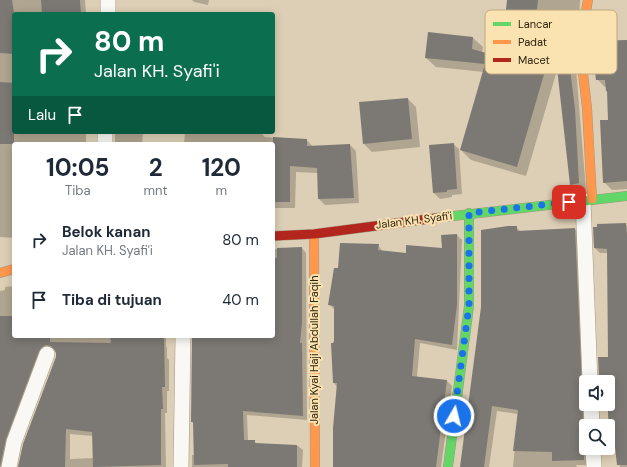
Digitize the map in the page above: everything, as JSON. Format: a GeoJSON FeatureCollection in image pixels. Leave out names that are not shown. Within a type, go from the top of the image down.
{"type":"FeatureCollection","features":[{"type":"Feature","properties":{"kind":"street"},"geometry":{"type":"LineString","coordinates":[[108,0],[108,12]]}},
{"type":"Feature","properties":{"kind":"street"},"geometry":{"type":"LineString","coordinates":[[586,10],[588,0]]}},
{"type":"Feature","properties":{"kind":"street"},"geometry":{"type":"LineString","coordinates":[[584,74],[587,108],[590,375]]}},
{"type":"Feature","properties":{"kind":"street","name":"Jalan KH. Syafi'i"},"geometry":{"type":"LineString","coordinates":[[275,236],[314,234],[469,213],[627,196]]}},
{"type":"Feature","properties":{"kind":"street"},"geometry":{"type":"LineString","coordinates":[[448,467],[469,306],[469,213]]}},
{"type":"Feature","properties":{"kind":"street","name":"Jalan Kyai Haji Abdullah Faqih"},"geometry":{"type":"LineString","coordinates":[[314,234],[314,467]]}},
{"type":"Feature","properties":{"kind":"street"},"geometry":{"type":"LineString","coordinates":[[0,273],[12,270]]}},
{"type":"Feature","properties":{"kind":"street"},"geometry":{"type":"LineString","coordinates":[[181,467],[183,338]]}},
{"type":"Feature","properties":{"kind":"street"},"geometry":{"type":"LineString","coordinates":[[9,467],[14,442],[47,354]]}},
{"type":"Feature","properties":{"kind":"street"},"geometry":{"type":"LineString","coordinates":[[593,455],[594,467]]}},
{"type":"Feature","properties":{"kind":"building"},"geometry":{"type":"Polygon","coordinates":[[[0,0],[12,0],[14,12],[12,12],[12,54],[0,53],[0,0]]]}},
{"type":"Feature","properties":{"kind":"building"},"geometry":{"type":"Polygon","coordinates":[[[41,0],[80,0],[81,12],[42,12],[41,0]]]}},
{"type":"Feature","properties":{"kind":"building"},"geometry":{"type":"Polygon","coordinates":[[[507,0],[538,0],[537,10],[506,10],[507,0]]]}},
{"type":"Feature","properties":{"kind":"building"},"geometry":{"type":"Polygon","coordinates":[[[428,32],[473,37],[472,49],[485,53],[485,64],[425,58],[428,32]]]}},
{"type":"Feature","properties":{"kind":"building"},"geometry":{"type":"Polygon","coordinates":[[[617,40],[627,40],[627,181],[603,183],[600,120],[608,120],[607,91],[605,80],[596,80],[595,74],[617,74],[617,40]]]}},
{"type":"Feature","properties":{"kind":"building"},"geometry":{"type":"Polygon","coordinates":[[[485,64],[485,74],[544,74],[517,167],[460,150],[485,64]]]}},
{"type":"Feature","properties":{"kind":"building"},"geometry":{"type":"Polygon","coordinates":[[[558,74],[571,74],[575,109],[579,183],[570,185],[558,74]]]}},
{"type":"Feature","properties":{"kind":"building"},"geometry":{"type":"Polygon","coordinates":[[[0,82],[12,83],[12,134],[14,134],[14,142],[12,142],[12,144],[0,144],[0,82]]]}},
{"type":"Feature","properties":{"kind":"building"},"geometry":{"type":"Polygon","coordinates":[[[408,98],[412,139],[363,144],[359,102],[408,98]]]}},
{"type":"Feature","properties":{"kind":"building"},"geometry":{"type":"Polygon","coordinates":[[[273,137],[307,139],[307,146],[350,144],[354,198],[318,199],[317,168],[290,166],[290,202],[275,202],[275,142],[273,142],[273,137]]]}},
{"type":"Feature","properties":{"kind":"building"},"geometry":{"type":"Polygon","coordinates":[[[454,143],[457,189],[447,190],[447,192],[433,193],[429,145],[454,143]]]}},
{"type":"Feature","properties":{"kind":"building"},"geometry":{"type":"Polygon","coordinates":[[[626,223],[627,465],[617,465],[615,447],[615,419],[608,419],[608,411],[615,411],[615,375],[599,375],[598,357],[608,357],[607,249],[594,248],[593,227],[597,227],[597,224],[626,223]]]}},
{"type":"Feature","properties":{"kind":"building"},"geometry":{"type":"Polygon","coordinates":[[[508,226],[517,226],[517,231],[575,228],[582,375],[579,375],[579,411],[583,411],[583,419],[579,419],[579,455],[584,455],[584,460],[552,461],[552,452],[513,451],[518,410],[492,406],[484,467],[460,467],[481,307],[481,230],[508,226]]]}},
{"type":"Feature","properties":{"kind":"building"},"geometry":{"type":"Polygon","coordinates":[[[457,234],[457,305],[452,345],[415,339],[412,376],[447,380],[436,467],[333,467],[333,428],[337,383],[333,383],[331,343],[334,341],[334,306],[328,305],[334,268],[338,268],[340,243],[379,244],[378,250],[406,253],[406,245],[442,248],[441,235],[457,234]]]}},
{"type":"Feature","properties":{"kind":"building"},"geometry":{"type":"Polygon","coordinates":[[[302,247],[302,323],[300,343],[302,343],[303,416],[243,411],[244,440],[255,440],[255,443],[297,445],[297,467],[228,467],[228,464],[194,465],[193,422],[191,422],[192,338],[275,338],[275,258],[277,258],[277,248],[302,247]]]}},
{"type":"Feature","properties":{"kind":"building"},"geometry":{"type":"Polygon","coordinates":[[[0,316],[12,316],[12,338],[50,338],[50,342],[111,343],[110,338],[164,338],[165,387],[162,387],[163,409],[161,409],[161,465],[93,467],[92,432],[66,429],[65,467],[18,467],[23,444],[56,357],[54,349],[51,346],[46,345],[39,351],[6,439],[0,467],[0,316]]]}},
{"type":"Feature","properties":{"kind":"traffic: fast"},"geometry":{"type":"LineString","coordinates":[[436,218],[627,196]]}},
{"type":"Feature","properties":{"kind":"traffic: fast"},"geometry":{"type":"LineString","coordinates":[[448,467],[469,306],[469,213]]}},
{"type":"Feature","properties":{"kind":"traffic: slow"},"geometry":{"type":"LineString","coordinates":[[586,10],[588,0]]}},
{"type":"Feature","properties":{"kind":"traffic: slow"},"geometry":{"type":"LineString","coordinates":[[583,74],[587,108],[592,199]]}},
{"type":"Feature","properties":{"kind":"traffic: slow"},"geometry":{"type":"LineString","coordinates":[[314,234],[315,467]]}},
{"type":"Feature","properties":{"kind":"traffic: slow"},"geometry":{"type":"LineString","coordinates":[[0,273],[12,270]]}},
{"type":"Feature","properties":{"kind":"traffic: jam"},"geometry":{"type":"LineString","coordinates":[[275,236],[314,234],[436,218]]}},
{"type":"Feature","properties":{"kind":"route"},"geometry":{"type":"LineString","coordinates":[[454,416],[469,306],[469,213],[569,202]]}}]}
